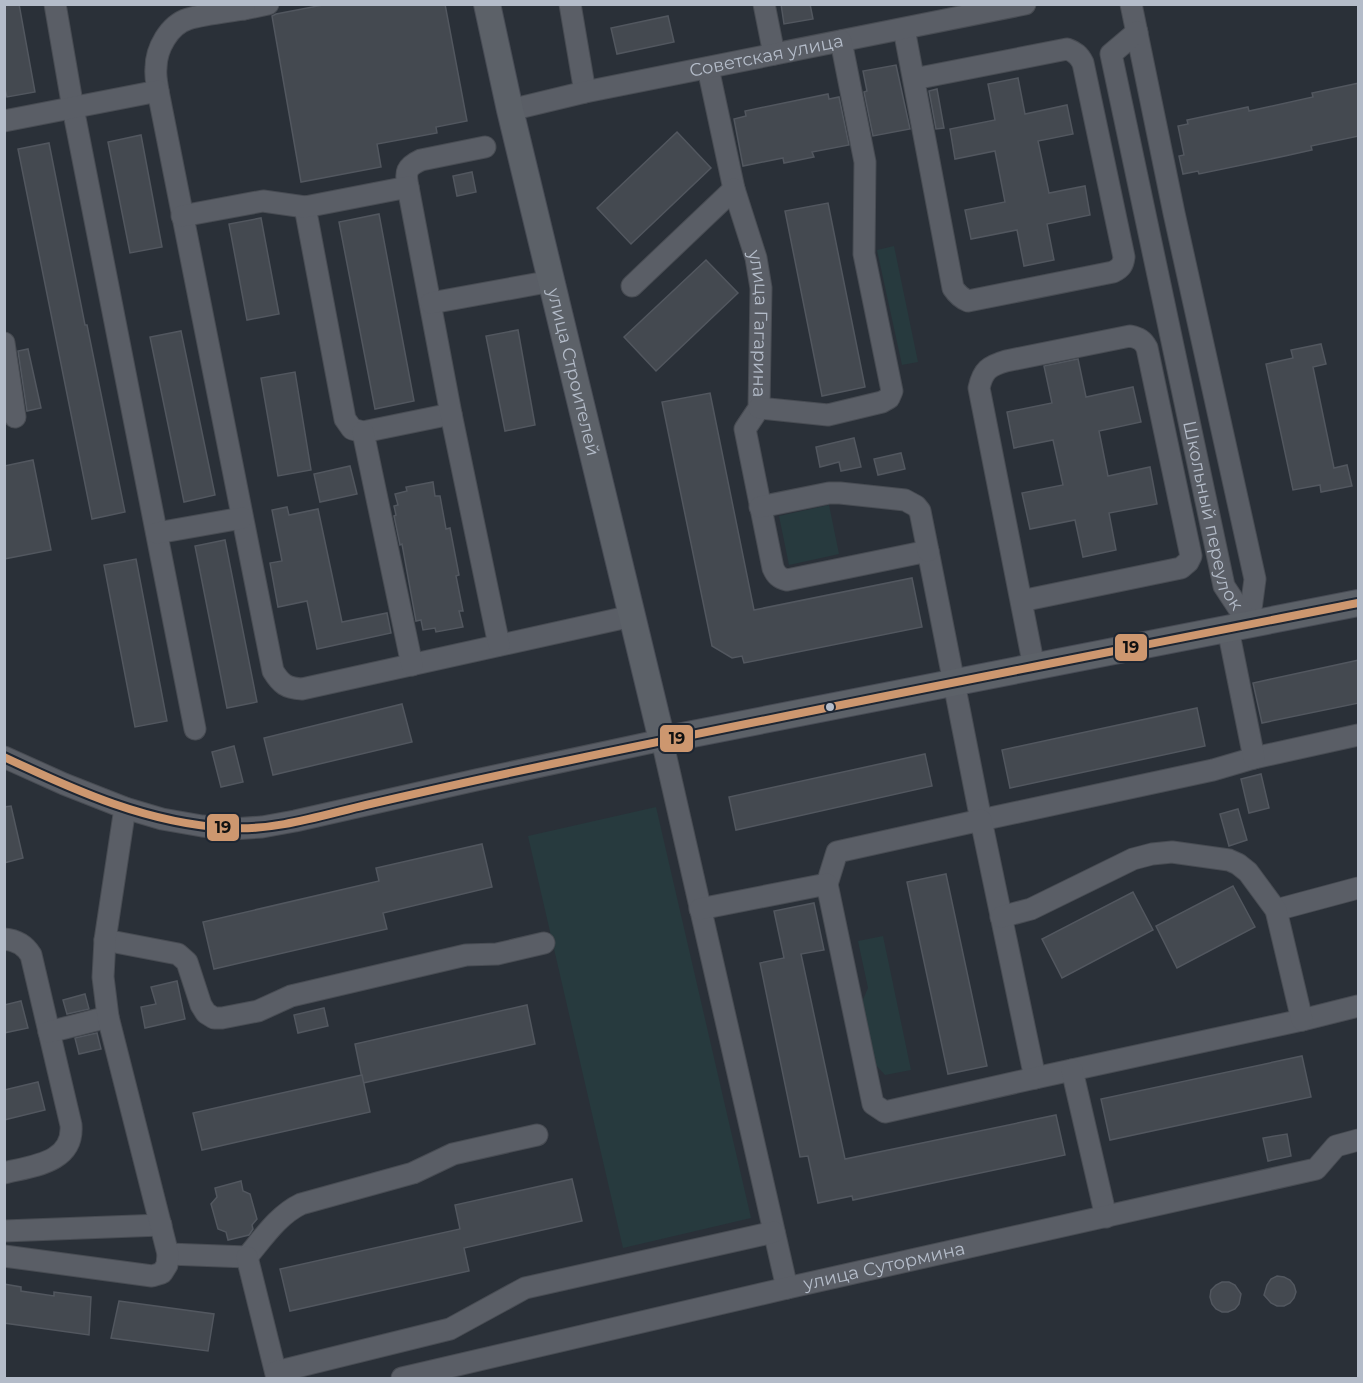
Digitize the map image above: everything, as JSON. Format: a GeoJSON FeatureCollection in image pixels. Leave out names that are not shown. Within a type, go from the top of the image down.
{"type":"FeatureCollection","features":[{"type":"Feature","properties":{"kind":"main road","name":"улица Строителей"},"geometry":{"type":"LineString","coordinates":[[487,4],[510,110],[662,740]]}},
{"type":"Feature","properties":{"kind":"main road"},"geometry":{"type":"LineString","coordinates":[[662,740],[1359,603]]}},
{"type":"Feature","properties":{"kind":"street"},"geometry":{"type":"LineString","coordinates":[[55,4],[73,108],[195,729]]}},
{"type":"Feature","properties":{"kind":"street"},"geometry":{"type":"LineString","coordinates":[[268,4],[244,7],[179,23],[171,31],[158,53],[155,69],[273,671],[279,681],[291,688],[302,689],[632,616]]}},
{"type":"Feature","properties":{"kind":"street"},"geometry":{"type":"LineString","coordinates":[[570,4],[585,92]]}},
{"type":"Feature","properties":{"kind":"street"},"geometry":{"type":"LineString","coordinates":[[764,4],[774,54]]}},
{"type":"Feature","properties":{"kind":"street","name":"Советская улица"},"geometry":{"type":"LineString","coordinates":[[510,110],[585,92],[904,28],[951,12],[1025,4]]}},
{"type":"Feature","properties":{"kind":"street","name":"Школьный переулок"},"geometry":{"type":"LineString","coordinates":[[1131,4],[1179,236],[1255,579],[1239,626]]}},
{"type":"Feature","properties":{"kind":"street"},"geometry":{"type":"LineString","coordinates":[[904,28],[953,288],[956,293],[968,301],[1119,269],[1124,257],[1080,56],[1067,49],[914,79]]}},
{"type":"Feature","properties":{"kind":"street","name":"Школьный переулок"},"geometry":{"type":"LineString","coordinates":[[1137,32],[1111,54],[1224,586],[1239,626]]}},
{"type":"Feature","properties":{"kind":"street"},"geometry":{"type":"LineString","coordinates":[[759,408],[828,415],[882,402],[889,398],[892,392],[864,254],[865,162],[841,41]]}},
{"type":"Feature","properties":{"kind":"street","name":"улица Гагарина"},"geometry":{"type":"LineString","coordinates":[[708,68],[734,189],[756,258],[761,288],[759,408],[745,429],[776,575],[787,580],[928,551]]}},
{"type":"Feature","properties":{"kind":"street"},"geometry":{"type":"LineString","coordinates":[[4,121],[158,92]]}},
{"type":"Feature","properties":{"kind":"street"},"geometry":{"type":"LineString","coordinates":[[485,147],[421,160],[412,164],[406,176],[451,414],[499,645]]}},
{"type":"Feature","properties":{"kind":"street"},"geometry":{"type":"LineString","coordinates":[[182,216],[263,201],[305,207],[408,187]]}},
{"type":"Feature","properties":{"kind":"street"},"geometry":{"type":"LineString","coordinates":[[632,286],[734,189]]}},
{"type":"Feature","properties":{"kind":"street"},"geometry":{"type":"LineString","coordinates":[[305,207],[345,419],[352,429],[363,432],[451,414]]}},
{"type":"Feature","properties":{"kind":"street"},"geometry":{"type":"LineString","coordinates":[[430,303],[552,281]]}},
{"type":"Feature","properties":{"kind":"street"},"geometry":{"type":"LineString","coordinates":[[1021,601],[1181,568],[1191,556],[1148,348],[1144,341],[1138,338],[1130,336],[1006,361],[987,369],[981,378],[979,388],[1034,667]]}},
{"type":"Feature","properties":{"kind":"street"},"geometry":{"type":"LineString","coordinates":[[4,343],[15,417]]}},
{"type":"Feature","properties":{"kind":"street"},"geometry":{"type":"LineString","coordinates":[[363,432],[412,665]]}},
{"type":"Feature","properties":{"kind":"street"},"geometry":{"type":"LineString","coordinates":[[760,507],[829,493],[840,493],[905,500],[920,511],[1035,1078]]}},
{"type":"Feature","properties":{"kind":"street"},"geometry":{"type":"LineString","coordinates":[[157,533],[242,518]]}},
{"type":"Feature","properties":{"kind":"street"},"geometry":{"type":"LineString","coordinates":[[1239,626],[1254,758]]}},
{"type":"Feature","properties":{"kind":"street"},"geometry":{"type":"LineString","coordinates":[[1359,735],[1254,758],[1213,770],[837,852],[827,884],[873,1104],[885,1112],[1359,1006]]}},
{"type":"Feature","properties":{"kind":"street"},"geometry":{"type":"LineString","coordinates":[[4,757],[125,808],[162,819],[232,829],[295,821],[662,740],[787,1288]]}},
{"type":"Feature","properties":{"kind":"street"},"geometry":{"type":"LineString","coordinates":[[4,1256],[153,1276],[162,1273],[167,1265],[168,1254],[108,1017],[103,977],[105,940],[125,808]]}},
{"type":"Feature","properties":{"kind":"street"},"geometry":{"type":"LineString","coordinates":[[1001,917],[1031,909],[1133,859],[1152,854],[1172,852],[1212,857],[1238,864],[1248,872],[1276,910],[1302,1020]]}},
{"type":"Feature","properties":{"kind":"street"},"geometry":{"type":"LineString","coordinates":[[700,909],[827,884]]}},
{"type":"Feature","properties":{"kind":"street"},"geometry":{"type":"LineString","coordinates":[[1276,910],[1359,888]]}},
{"type":"Feature","properties":{"kind":"street"},"geometry":{"type":"LineString","coordinates":[[4,939],[11,939],[26,946],[31,955],[72,1133],[61,1155],[46,1163],[4,1173]]}},
{"type":"Feature","properties":{"kind":"street"},"geometry":{"type":"LineString","coordinates":[[105,940],[178,954],[187,962],[201,1005],[214,1018],[258,1011],[291,996],[455,957],[496,954],[544,943]]}},
{"type":"Feature","properties":{"kind":"street"},"geometry":{"type":"LineString","coordinates":[[50,1032],[108,1017]]}},
{"type":"Feature","properties":{"kind":"street"},"geometry":{"type":"LineString","coordinates":[[1072,1070],[1106,1217]]}},
{"type":"Feature","properties":{"kind":"street"},"geometry":{"type":"LineString","coordinates":[[247,1257],[290,1209],[413,1173],[453,1154],[537,1135]]}},
{"type":"Feature","properties":{"kind":"street","name":"улица Сутормина"},"geometry":{"type":"LineString","coordinates":[[402,1378],[787,1288],[1316,1169],[1336,1146],[1359,1140]]}},
{"type":"Feature","properties":{"kind":"street"},"geometry":{"type":"LineString","coordinates":[[4,1231],[161,1225]]}},
{"type":"Feature","properties":{"kind":"street"},"geometry":{"type":"LineString","coordinates":[[247,1257],[276,1375],[450,1329],[525,1288],[774,1232]]}},
{"type":"Feature","properties":{"kind":"street"},"geometry":{"type":"LineString","coordinates":[[168,1254],[247,1257]]}},
{"type":"Feature","properties":{"kind":"green space"},"geometry":{"type":"Polygon","coordinates":[[[894,246],[918,362],[902,365],[877,250],[894,246]]]}},
{"type":"Feature","properties":{"kind":"green space"},"geometry":{"type":"Polygon","coordinates":[[[829,505],[839,554],[789,565],[779,516],[829,505]]]}},
{"type":"Feature","properties":{"kind":"green space"},"geometry":{"type":"Polygon","coordinates":[[[656,807],[751,1218],[623,1248],[528,836],[656,807]]]}},
{"type":"Feature","properties":{"kind":"green space"},"geometry":{"type":"Polygon","coordinates":[[[883,936],[911,1070],[885,1075],[874,1063],[862,1002],[868,988],[858,941],[883,936]]]}},
{"type":"Feature","properties":{"kind":"building"},"geometry":{"type":"Polygon","coordinates":[[[4,4],[19,4],[35,92],[7,97],[4,85],[4,4]]]}},
{"type":"Feature","properties":{"kind":"building"},"geometry":{"type":"Polygon","coordinates":[[[328,4],[445,4],[467,121],[436,127],[437,133],[377,144],[381,167],[301,182],[272,16],[328,4]]]}},
{"type":"Feature","properties":{"kind":"building"},"geometry":{"type":"Polygon","coordinates":[[[781,4],[810,4],[813,19],[784,24],[781,4]]]}},
{"type":"Feature","properties":{"kind":"building"},"geometry":{"type":"Polygon","coordinates":[[[668,16],[674,42],[617,54],[611,28],[668,16]]]}},
{"type":"Feature","properties":{"kind":"building"},"geometry":{"type":"Polygon","coordinates":[[[896,65],[910,129],[873,136],[864,92],[867,91],[863,71],[896,65]]]}},
{"type":"Feature","properties":{"kind":"building"},"geometry":{"type":"Polygon","coordinates":[[[1018,78],[1025,114],[1067,105],[1073,134],[1038,141],[1049,193],[1085,186],[1090,215],[1047,224],[1054,260],[1024,266],[1017,230],[971,239],[965,210],[1005,202],[995,151],[955,159],[950,129],[995,120],[988,84],[1018,78]]]}},
{"type":"Feature","properties":{"kind":"building"},"geometry":{"type":"Polygon","coordinates":[[[1359,83],[1359,136],[1311,146],[1312,150],[1285,156],[1199,174],[1198,171],[1183,174],[1179,156],[1184,155],[1178,126],[1188,124],[1187,120],[1248,107],[1249,111],[1313,97],[1312,93],[1359,83]]]}},
{"type":"Feature","properties":{"kind":"building"},"geometry":{"type":"Polygon","coordinates":[[[937,89],[944,128],[936,129],[929,91],[937,89]]]}},
{"type":"Feature","properties":{"kind":"building"},"geometry":{"type":"Polygon","coordinates":[[[828,94],[829,99],[839,97],[849,145],[812,152],[814,157],[784,163],[783,158],[743,166],[734,119],[746,116],[745,111],[828,94]]]}},
{"type":"Feature","properties":{"kind":"building"},"geometry":{"type":"Polygon","coordinates":[[[677,132],[711,168],[631,244],[597,208],[677,132]]]}},
{"type":"Feature","properties":{"kind":"building"},"geometry":{"type":"Polygon","coordinates":[[[141,135],[162,247],[130,253],[108,142],[141,135]]]}},
{"type":"Feature","properties":{"kind":"building"},"geometry":{"type":"Polygon","coordinates":[[[49,143],[125,512],[92,519],[18,149],[49,143]]]}},
{"type":"Feature","properties":{"kind":"building"},"geometry":{"type":"Polygon","coordinates":[[[472,172],[476,192],[457,196],[453,176],[472,172]]]}},
{"type":"Feature","properties":{"kind":"building"},"geometry":{"type":"Polygon","coordinates":[[[828,203],[865,387],[822,396],[785,211],[828,203]]]}},
{"type":"Feature","properties":{"kind":"building"},"geometry":{"type":"Polygon","coordinates":[[[379,214],[414,401],[375,409],[339,222],[379,214]]]}},
{"type":"Feature","properties":{"kind":"building"},"geometry":{"type":"Polygon","coordinates":[[[261,218],[279,314],[247,320],[229,224],[261,218]]]}},
{"type":"Feature","properties":{"kind":"building"},"geometry":{"type":"Polygon","coordinates":[[[706,260],[738,293],[656,371],[624,337],[706,260]]]}},
{"type":"Feature","properties":{"kind":"building"},"geometry":{"type":"Polygon","coordinates":[[[518,330],[535,425],[505,431],[486,336],[518,330]]]}},
{"type":"Feature","properties":{"kind":"building"},"geometry":{"type":"Polygon","coordinates":[[[181,331],[215,495],[184,502],[150,337],[181,331]]]}},
{"type":"Feature","properties":{"kind":"building"},"geometry":{"type":"Polygon","coordinates":[[[1321,344],[1326,364],[1313,367],[1334,468],[1347,465],[1352,486],[1321,492],[1320,485],[1293,490],[1266,364],[1293,358],[1291,350],[1321,344]]]}},
{"type":"Feature","properties":{"kind":"building"},"geometry":{"type":"Polygon","coordinates":[[[28,349],[41,408],[27,411],[18,351],[28,349]]]}},
{"type":"Feature","properties":{"kind":"building"},"geometry":{"type":"Polygon","coordinates":[[[1078,359],[1086,397],[1133,387],[1141,422],[1099,431],[1108,476],[1150,467],[1157,504],[1109,513],[1116,550],[1083,557],[1075,520],[1030,529],[1022,493],[1063,485],[1053,440],[1014,448],[1007,412],[1052,403],[1044,366],[1078,359]]]}},
{"type":"Feature","properties":{"kind":"building"},"geometry":{"type":"Polygon","coordinates":[[[295,372],[311,470],[278,476],[261,378],[295,372]]]}},
{"type":"Feature","properties":{"kind":"building"},"geometry":{"type":"Polygon","coordinates":[[[710,393],[754,610],[912,578],[922,627],[744,663],[742,656],[732,658],[712,646],[662,402],[710,393]]]}},
{"type":"Feature","properties":{"kind":"building"},"geometry":{"type":"Polygon","coordinates":[[[854,438],[861,467],[841,471],[839,462],[820,467],[816,447],[854,438]]]}},
{"type":"Feature","properties":{"kind":"building"},"geometry":{"type":"Polygon","coordinates":[[[901,453],[905,469],[878,475],[874,459],[901,453]]]}},
{"type":"Feature","properties":{"kind":"building"},"geometry":{"type":"Polygon","coordinates":[[[33,460],[51,550],[4,559],[4,466],[33,460]]]}},
{"type":"Feature","properties":{"kind":"building"},"geometry":{"type":"Polygon","coordinates":[[[350,466],[357,494],[320,502],[314,474],[350,466]]]}},
{"type":"Feature","properties":{"kind":"building"},"geometry":{"type":"Polygon","coordinates":[[[433,482],[435,496],[440,496],[446,529],[450,528],[463,611],[459,611],[463,627],[436,632],[435,628],[423,630],[421,620],[416,621],[402,544],[400,545],[394,516],[396,515],[394,506],[398,505],[395,494],[407,491],[406,487],[433,482]]]}},
{"type":"Feature","properties":{"kind":"building"},"geometry":{"type":"Polygon","coordinates":[[[287,507],[289,515],[318,509],[342,622],[387,613],[391,633],[317,649],[307,601],[278,607],[270,563],[282,561],[272,510],[287,507]]]}},
{"type":"Feature","properties":{"kind":"building"},"geometry":{"type":"Polygon","coordinates":[[[225,540],[257,702],[227,708],[195,546],[225,540]]]}},
{"type":"Feature","properties":{"kind":"building"},"geometry":{"type":"Polygon","coordinates":[[[136,559],[167,721],[135,727],[104,565],[136,559]]]}},
{"type":"Feature","properties":{"kind":"building"},"geometry":{"type":"Polygon","coordinates":[[[1359,660],[1359,703],[1262,723],[1253,683],[1359,660]]]}},
{"type":"Feature","properties":{"kind":"building"},"geometry":{"type":"Polygon","coordinates":[[[402,704],[412,742],[273,775],[264,738],[402,704]]]}},
{"type":"Feature","properties":{"kind":"building"},"geometry":{"type":"Polygon","coordinates":[[[1197,708],[1205,746],[1010,788],[1002,750],[1197,708]]]}},
{"type":"Feature","properties":{"kind":"building"},"geometry":{"type":"Polygon","coordinates":[[[234,746],[243,782],[221,787],[212,752],[234,746]]]}},
{"type":"Feature","properties":{"kind":"building"},"geometry":{"type":"Polygon","coordinates":[[[925,754],[932,786],[736,830],[729,797],[925,754]]]}},
{"type":"Feature","properties":{"kind":"building"},"geometry":{"type":"Polygon","coordinates":[[[1261,774],[1269,808],[1249,813],[1241,779],[1261,774]]]}},
{"type":"Feature","properties":{"kind":"building"},"geometry":{"type":"Polygon","coordinates":[[[11,806],[23,858],[4,863],[4,807],[11,806]]]}},
{"type":"Feature","properties":{"kind":"building"},"geometry":{"type":"Polygon","coordinates":[[[1238,809],[1247,840],[1229,846],[1220,814],[1238,809]]]}},
{"type":"Feature","properties":{"kind":"building"},"geometry":{"type":"Polygon","coordinates":[[[482,844],[492,887],[383,913],[387,929],[214,969],[203,922],[379,881],[376,868],[482,844]]]}},
{"type":"Feature","properties":{"kind":"building"},"geometry":{"type":"Polygon","coordinates":[[[946,874],[987,1066],[948,1074],[907,882],[946,874]]]}},
{"type":"Feature","properties":{"kind":"building"},"geometry":{"type":"Polygon","coordinates":[[[1233,886],[1255,927],[1177,968],[1156,926],[1233,886]]]}},
{"type":"Feature","properties":{"kind":"building"},"geometry":{"type":"Polygon","coordinates":[[[1133,892],[1153,930],[1062,978],[1042,939],[1133,892]]]}},
{"type":"Feature","properties":{"kind":"building"},"geometry":{"type":"Polygon","coordinates":[[[814,903],[824,950],[801,954],[845,1159],[1056,1115],[1065,1155],[853,1200],[852,1196],[818,1203],[808,1156],[800,1157],[760,963],[784,958],[774,911],[814,903]]]}},
{"type":"Feature","properties":{"kind":"building"},"geometry":{"type":"Polygon","coordinates":[[[177,981],[185,1019],[145,1028],[141,1007],[156,1004],[151,987],[177,981]]]}},
{"type":"Feature","properties":{"kind":"building"},"geometry":{"type":"Polygon","coordinates":[[[85,994],[89,1009],[67,1014],[63,1000],[85,994]]]}},
{"type":"Feature","properties":{"kind":"building"},"geometry":{"type":"Polygon","coordinates":[[[21,1001],[28,1028],[4,1033],[4,1005],[21,1001]]]}},
{"type":"Feature","properties":{"kind":"building"},"geometry":{"type":"Polygon","coordinates":[[[527,1005],[535,1044],[363,1083],[355,1044],[527,1005]]]}},
{"type":"Feature","properties":{"kind":"building"},"geometry":{"type":"Polygon","coordinates":[[[324,1008],[328,1026],[298,1033],[294,1015],[324,1008]]]}},
{"type":"Feature","properties":{"kind":"building"},"geometry":{"type":"Polygon","coordinates":[[[97,1033],[101,1049],[79,1054],[75,1038],[97,1033]]]}},
{"type":"Feature","properties":{"kind":"building"},"geometry":{"type":"Polygon","coordinates":[[[1302,1056],[1311,1097],[1110,1140],[1101,1099],[1302,1056]]]}},
{"type":"Feature","properties":{"kind":"building"},"geometry":{"type":"Polygon","coordinates":[[[362,1075],[370,1112],[202,1150],[193,1113],[362,1075]]]}},
{"type":"Feature","properties":{"kind":"building"},"geometry":{"type":"Polygon","coordinates":[[[38,1082],[45,1110],[4,1120],[4,1090],[38,1082]]]}},
{"type":"Feature","properties":{"kind":"building"},"geometry":{"type":"Polygon","coordinates":[[[1287,1134],[1291,1156],[1268,1161],[1263,1138],[1287,1134]]]}},
{"type":"Feature","properties":{"kind":"building"},"geometry":{"type":"Polygon","coordinates":[[[572,1179],[582,1221],[464,1248],[469,1271],[290,1311],[280,1269],[460,1229],[455,1205],[572,1179]]]}},
{"type":"Feature","properties":{"kind":"building"},"geometry":{"type":"Polygon","coordinates":[[[241,1181],[243,1191],[250,1194],[257,1219],[249,1235],[228,1240],[226,1232],[218,1229],[211,1204],[217,1197],[215,1188],[241,1181]]]}},
{"type":"Feature","properties":{"kind":"building"},"geometry":{"type":"Polygon","coordinates":[[[1277,1276],[1290,1280],[1296,1292],[1290,1303],[1284,1306],[1271,1303],[1264,1295],[1271,1279],[1277,1276]]]}},
{"type":"Feature","properties":{"kind":"building"},"geometry":{"type":"Polygon","coordinates":[[[1222,1282],[1235,1285],[1241,1294],[1239,1304],[1228,1312],[1216,1309],[1210,1297],[1211,1290],[1222,1282]]]}},
{"type":"Feature","properties":{"kind":"building"},"geometry":{"type":"Polygon","coordinates":[[[4,1284],[21,1287],[21,1291],[54,1296],[54,1292],[91,1297],[89,1335],[4,1323],[4,1284]]]}},
{"type":"Feature","properties":{"kind":"building"},"geometry":{"type":"Polygon","coordinates":[[[119,1301],[214,1314],[208,1351],[111,1338],[119,1301]]]}},
{"type":"Feature","properties":{"kind":"transit line","name":"19"},"geometry":{"type":"LineString","coordinates":[[4,757],[58,782],[142,813],[199,825],[229,828],[263,827],[669,740],[1358,603]]}}]}
